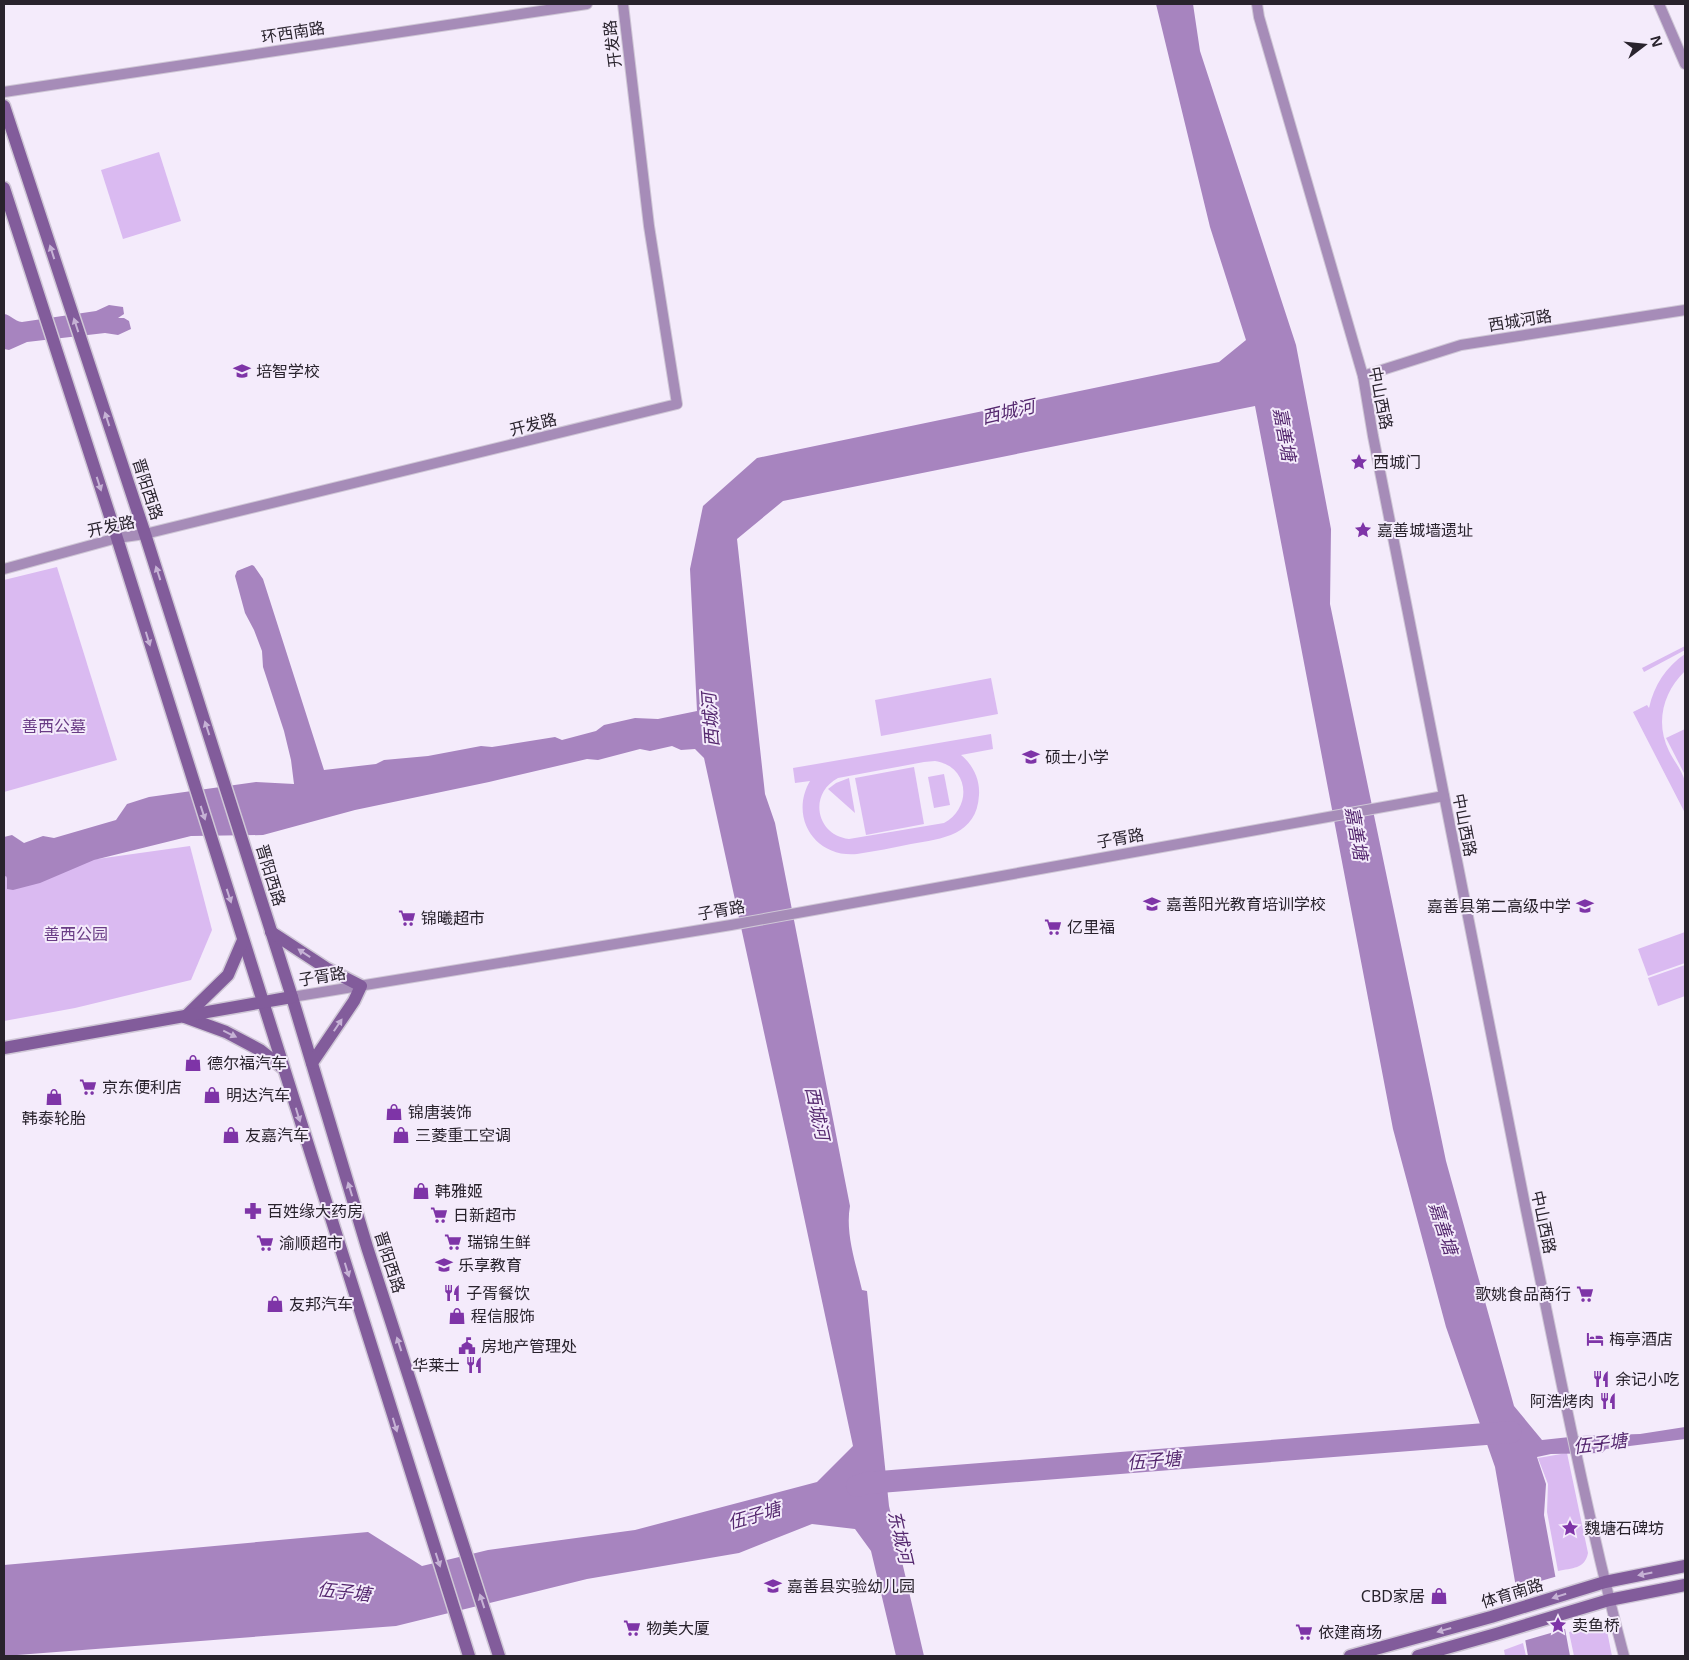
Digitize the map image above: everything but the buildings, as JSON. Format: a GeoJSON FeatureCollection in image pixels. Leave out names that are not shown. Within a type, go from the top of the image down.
{"type":"FeatureCollection","features":[{"type":"Feature","properties":{"kind":"main road","name":"晋阳西路"},"geometry":{"type":"LineString","coordinates":[[4,106],[146,534],[368,1247],[498,1652]]}},
{"type":"Feature","properties":{"kind":"main road"},"geometry":{"type":"LineString","coordinates":[[4,188],[117,538],[469,1655]]}},
{"type":"Feature","properties":{"kind":"main road"},"geometry":{"type":"LineString","coordinates":[[271,932],[326,968],[361,986],[354,1001],[312,1063]]}},
{"type":"Feature","properties":{"kind":"main road"},"geometry":{"type":"LineString","coordinates":[[243,940],[228,975],[185,1016],[226,1032],[251,1045],[283,1068]]}},
{"type":"Feature","properties":{"kind":"main road","name":"子胥路"},"geometry":{"type":"LineString","coordinates":[[4,1048],[292,998]]}},
{"type":"Feature","properties":{"kind":"main road","name":"体育南路"},"geometry":{"type":"LineString","coordinates":[[1350,1656],[1491,1617],[1605,1582],[1685,1566]]}},
{"type":"Feature","properties":{"kind":"main road"},"geometry":{"type":"LineString","coordinates":[[1418,1656],[1609,1600],[1685,1585]]}},
{"type":"Feature","properties":{"kind":"street","name":"环西南路"},"geometry":{"type":"LineString","coordinates":[[4,92],[587,4]]}},
{"type":"Feature","properties":{"kind":"street","name":"开发路"},"geometry":{"type":"LineString","coordinates":[[4,569],[117,538],[146,534],[677,404],[649,226],[622,4]]}},
{"type":"Feature","properties":{"kind":"street","name":"中山西路"},"geometry":{"type":"LineString","coordinates":[[1257,4],[1259,17],[1363,376],[1374,445],[1497,1068],[1578,1464],[1609,1600],[1624,1656]]}},
{"type":"Feature","properties":{"kind":"street"},"geometry":{"type":"LineString","coordinates":[[1659,4],[1685,64]]}},
{"type":"Feature","properties":{"kind":"street","name":"西城河路"},"geometry":{"type":"LineString","coordinates":[[1363,376],[1461,345],[1685,310]]}},
{"type":"Feature","properties":{"kind":"street","name":"子胥路"},"geometry":{"type":"LineString","coordinates":[[292,998],[731,925],[1444,796]]}},
{"type":"Feature","properties":{"kind":"green space"},"geometry":{"type":"Polygon","coordinates":[[[159,152],[181,221],[123,239],[101,170],[159,152]]]}},
{"type":"Feature","properties":{"kind":"green space","name":"善西公墓"},"geometry":{"type":"Polygon","coordinates":[[[57,567],[117,760],[4,792],[4,580],[57,567]]]}},
{"type":"Feature","properties":{"kind":"green space"},"geometry":{"type":"Polygon","coordinates":[[[1685,646],[1685,650],[1644,672],[1642,668],[1685,646]]]}},
{"type":"Feature","properties":{"kind":"green space"},"geometry":{"type":"Polygon","coordinates":[[[1685,654],[1685,671],[1671,688],[1667,698],[1662,719],[1662,730],[1669,751],[1685,782],[1685,813],[1633,712],[1647,705],[1649,708],[1654,692],[1662,677],[1685,654]]]}},
{"type":"Feature","properties":{"kind":"green space"},"geometry":{"type":"Polygon","coordinates":[[[991,678],[998,714],[881,736],[875,700],[991,678]]]}},
{"type":"Feature","properties":{"kind":"green space"},"geometry":{"type":"Polygon","coordinates":[[[1685,729],[1685,775],[1666,738],[1685,729]]]}},
{"type":"Feature","properties":{"kind":"green space"},"geometry":{"type":"Polygon","coordinates":[[[991,734],[993,749],[961,755],[975,773],[979,789],[977,808],[972,819],[965,827],[956,833],[934,840],[857,854],[842,853],[829,849],[818,842],[810,832],[805,821],[803,808],[804,795],[810,781],[795,783],[793,768],[991,734]],[[935,761],[924,762],[838,778],[822,794],[820,813],[823,822],[829,830],[838,836],[849,839],[944,823],[960,807],[963,798],[963,788],[960,779],[955,771],[946,764],[935,761]]]}},
{"type":"Feature","properties":{"kind":"green space"},"geometry":{"type":"Polygon","coordinates":[[[914,767],[924,824],[866,835],[855,778],[914,767]]]}},
{"type":"Feature","properties":{"kind":"green space"},"geometry":{"type":"Polygon","coordinates":[[[944,774],[950,805],[934,808],[928,777],[944,774]]]}},
{"type":"Feature","properties":{"kind":"green space"},"geometry":{"type":"Polygon","coordinates":[[[849,778],[855,813],[828,789],[836,783],[849,778]]]}},
{"type":"Feature","properties":{"kind":"green space","name":"善西公园"},"geometry":{"type":"Polygon","coordinates":[[[190,846],[212,930],[191,980],[75,1008],[4,1021],[4,872],[190,846]]]}},
{"type":"Feature","properties":{"kind":"green space"},"geometry":{"type":"Polygon","coordinates":[[[1685,932],[1685,963],[1648,976],[1638,949],[1685,932]]]}},
{"type":"Feature","properties":{"kind":"green space"},"geometry":{"type":"Polygon","coordinates":[[[1685,965],[1685,996],[1658,1006],[1648,978],[1685,965]]]}},
{"type":"Feature","properties":{"kind":"green space"},"geometry":{"type":"Polygon","coordinates":[[[1567,1453],[1588,1553],[1581,1565],[1558,1571],[1547,1512],[1548,1484],[1538,1458],[1567,1453]]]}},
{"type":"Feature","properties":{"kind":"green space"},"geometry":{"type":"Polygon","coordinates":[[[1599,1625],[1607,1631],[1612,1656],[1574,1656],[1569,1632],[1599,1625]]]}},
{"type":"Feature","properties":{"kind":"green space"},"geometry":{"type":"Polygon","coordinates":[[[1523,1643],[1526,1656],[1505,1656],[1504,1650],[1523,1643]]]}},
{"type":"Feature","properties":{"kind":"water"},"geometry":{"type":"Polygon","coordinates":[[[1156,4],[1193,4],[1200,51],[1296,345],[1331,529],[1330,604],[1446,1161],[1514,1406],[1542,1440],[1579,1436],[1640,1434],[1685,1427],[1685,1439],[1606,1449],[1602,1453],[1551,1454],[1537,1457],[1546,1484],[1544,1515],[1570,1656],[1528,1656],[1495,1467],[1446,1327],[1393,1129],[1255,406],[783,501],[737,539],[765,794],[775,823],[850,1206],[849,1227],[852,1248],[862,1290],[867,1291],[889,1506],[924,1656],[896,1656],[871,1551],[855,1529],[812,1524],[739,1553],[587,1579],[396,1626],[4,1656],[4,1565],[368,1532],[422,1566],[488,1550],[635,1530],[817,1482],[853,1446],[704,758],[695,749],[681,750],[672,746],[650,751],[640,749],[598,760],[587,759],[355,810],[263,835],[191,836],[94,860],[40,883],[13,890],[7,889],[7,878],[6,876],[4,877],[4,837],[12,835],[24,843],[43,836],[54,838],[116,820],[127,804],[149,797],[256,782],[294,784],[291,760],[284,731],[263,667],[262,651],[245,613],[235,576],[237,571],[252,565],[263,579],[324,770],[376,764],[384,760],[428,756],[481,746],[492,747],[555,737],[562,740],[596,731],[604,725],[635,718],[658,719],[697,711],[690,569],[703,506],[757,458],[1219,362],[1246,340],[1210,227],[1156,4]]]}},
{"type":"Feature","properties":{"kind":"water"},"geometry":{"type":"Polygon","coordinates":[[[109,305],[123,307],[124,314],[118,318],[124,318],[129,321],[131,329],[118,335],[105,333],[27,342],[9,350],[4,349],[4,314],[22,322],[96,311],[109,305]]]}},
{"type":"Feature","properties":{"kind":"pier"},"geometry":{"type":"Polygon","coordinates":[[[1558,1576],[1568,1628],[1523,1641],[1513,1589],[1558,1576]]]}},
{"type":"Feature","properties":{"kind":"waterway","name":"伍子塘"},"geometry":{"type":"LineString","coordinates":[[857,1486],[867,1483],[1511,1432]]}},
{"type":"Feature","properties":{"kind":"place","name":"培智学校"},"geometry":{"type":"Point","coordinates":[242,371]}},
{"type":"Feature","properties":{"kind":"place","name":"西城门"},"geometry":{"type":"Point","coordinates":[1359,462]}},
{"type":"Feature","properties":{"kind":"place","name":"嘉善城墙遗址"},"geometry":{"type":"Point","coordinates":[1363,530]}},
{"type":"Feature","properties":{"kind":"place","name":"硕士小学"},"geometry":{"type":"Point","coordinates":[1031,757]}},
{"type":"Feature","properties":{"kind":"place","name":"嘉善阳光教育培训学校"},"geometry":{"type":"Point","coordinates":[1152,904]}},
{"type":"Feature","properties":{"kind":"place","name":"嘉善县第二高级中学"},"geometry":{"type":"Point","coordinates":[1585,906]}},
{"type":"Feature","properties":{"kind":"place","name":"锦曦超市"},"geometry":{"type":"Point","coordinates":[407,918]}},
{"type":"Feature","properties":{"kind":"place","name":"亿里福"},"geometry":{"type":"Point","coordinates":[1053,927]}},
{"type":"Feature","properties":{"kind":"place","name":"德尔福汽车"},"geometry":{"type":"Point","coordinates":[193,1063]}},
{"type":"Feature","properties":{"kind":"place","name":"京东便利店"},"geometry":{"type":"Point","coordinates":[88,1087]}},
{"type":"Feature","properties":{"kind":"place","name":"明达汽车"},"geometry":{"type":"Point","coordinates":[212,1095]}},
{"type":"Feature","properties":{"kind":"place","name":"韩泰轮胎"},"geometry":{"type":"Point","coordinates":[54,1097]}},
{"type":"Feature","properties":{"kind":"place","name":"锦唐装饰"},"geometry":{"type":"Point","coordinates":[394,1112]}},
{"type":"Feature","properties":{"kind":"place","name":"友嘉汽车"},"geometry":{"type":"Point","coordinates":[231,1135]}},
{"type":"Feature","properties":{"kind":"place","name":"三菱重工空调"},"geometry":{"type":"Point","coordinates":[401,1135]}},
{"type":"Feature","properties":{"kind":"place","name":"韩雅姬"},"geometry":{"type":"Point","coordinates":[421,1191]}},
{"type":"Feature","properties":{"kind":"place","name":"百姓缘大药房"},"geometry":{"type":"Point","coordinates":[253,1211]}},
{"type":"Feature","properties":{"kind":"place","name":"日新超市"},"geometry":{"type":"Point","coordinates":[439,1215]}},
{"type":"Feature","properties":{"kind":"place","name":"瑞锦生鲜"},"geometry":{"type":"Point","coordinates":[453,1242]}},
{"type":"Feature","properties":{"kind":"place","name":"渝顺超市"},"geometry":{"type":"Point","coordinates":[265,1243]}},
{"type":"Feature","properties":{"kind":"place","name":"乐享教育"},"geometry":{"type":"Point","coordinates":[444,1265]}},
{"type":"Feature","properties":{"kind":"place","name":"子胥餐饮"},"geometry":{"type":"Point","coordinates":[452,1293]}},
{"type":"Feature","properties":{"kind":"place","name":"歌姚食品商行"},"geometry":{"type":"Point","coordinates":[1585,1294]}},
{"type":"Feature","properties":{"kind":"place","name":"友邦汽车"},"geometry":{"type":"Point","coordinates":[275,1304]}},
{"type":"Feature","properties":{"kind":"place","name":"程信服饰"},"geometry":{"type":"Point","coordinates":[457,1316]}},
{"type":"Feature","properties":{"kind":"place","name":"梅亭酒店"},"geometry":{"type":"Point","coordinates":[1595,1339]}},
{"type":"Feature","properties":{"kind":"place","name":"房地产管理处"},"geometry":{"type":"Point","coordinates":[467,1346]}},
{"type":"Feature","properties":{"kind":"place","name":"华莱士"},"geometry":{"type":"Point","coordinates":[474,1365]}},
{"type":"Feature","properties":{"kind":"place","name":"余记小吃"},"geometry":{"type":"Point","coordinates":[1601,1379]}},
{"type":"Feature","properties":{"kind":"place","name":"阿浩烤肉"},"geometry":{"type":"Point","coordinates":[1608,1401]}},
{"type":"Feature","properties":{"kind":"place","name":"魏塘石碑坊"},"geometry":{"type":"Point","coordinates":[1570,1528]}},
{"type":"Feature","properties":{"kind":"place","name":"嘉善县实验幼儿园"},"geometry":{"type":"Point","coordinates":[773,1586]}},
{"type":"Feature","properties":{"kind":"place","name":"CBD家居"},"geometry":{"type":"Point","coordinates":[1439,1596]}},
{"type":"Feature","properties":{"kind":"place","name":"卖鱼桥"},"geometry":{"type":"Point","coordinates":[1558,1625]}},
{"type":"Feature","properties":{"kind":"place","name":"物美大厦"},"geometry":{"type":"Point","coordinates":[632,1628]}},
{"type":"Feature","properties":{"kind":"place","name":"依建商场"},"geometry":{"type":"Point","coordinates":[1304,1632]}},
{"type":"Feature","properties":{"kind":"water label","name":"西城河"},"geometry":{"type":"Point","coordinates":[1008,411]}},
{"type":"Feature","properties":{"kind":"water label","name":"嘉善塘"},"geometry":{"type":"Point","coordinates":[1285,434]}},
{"type":"Feature","properties":{"kind":"water label","name":"西城河"},"geometry":{"type":"Point","coordinates":[710,720]}},
{"type":"Feature","properties":{"kind":"water label","name":"嘉善塘"},"geometry":{"type":"Point","coordinates":[1357,833]}},
{"type":"Feature","properties":{"kind":"water label","name":"西城河"},"geometry":{"type":"Point","coordinates":[818,1113]}},
{"type":"Feature","properties":{"kind":"water label","name":"嘉善塘"},"geometry":{"type":"Point","coordinates":[1444,1228]}},
{"type":"Feature","properties":{"kind":"water label","name":"东城河"},"geometry":{"type":"Point","coordinates":[901,1537]}}]}
